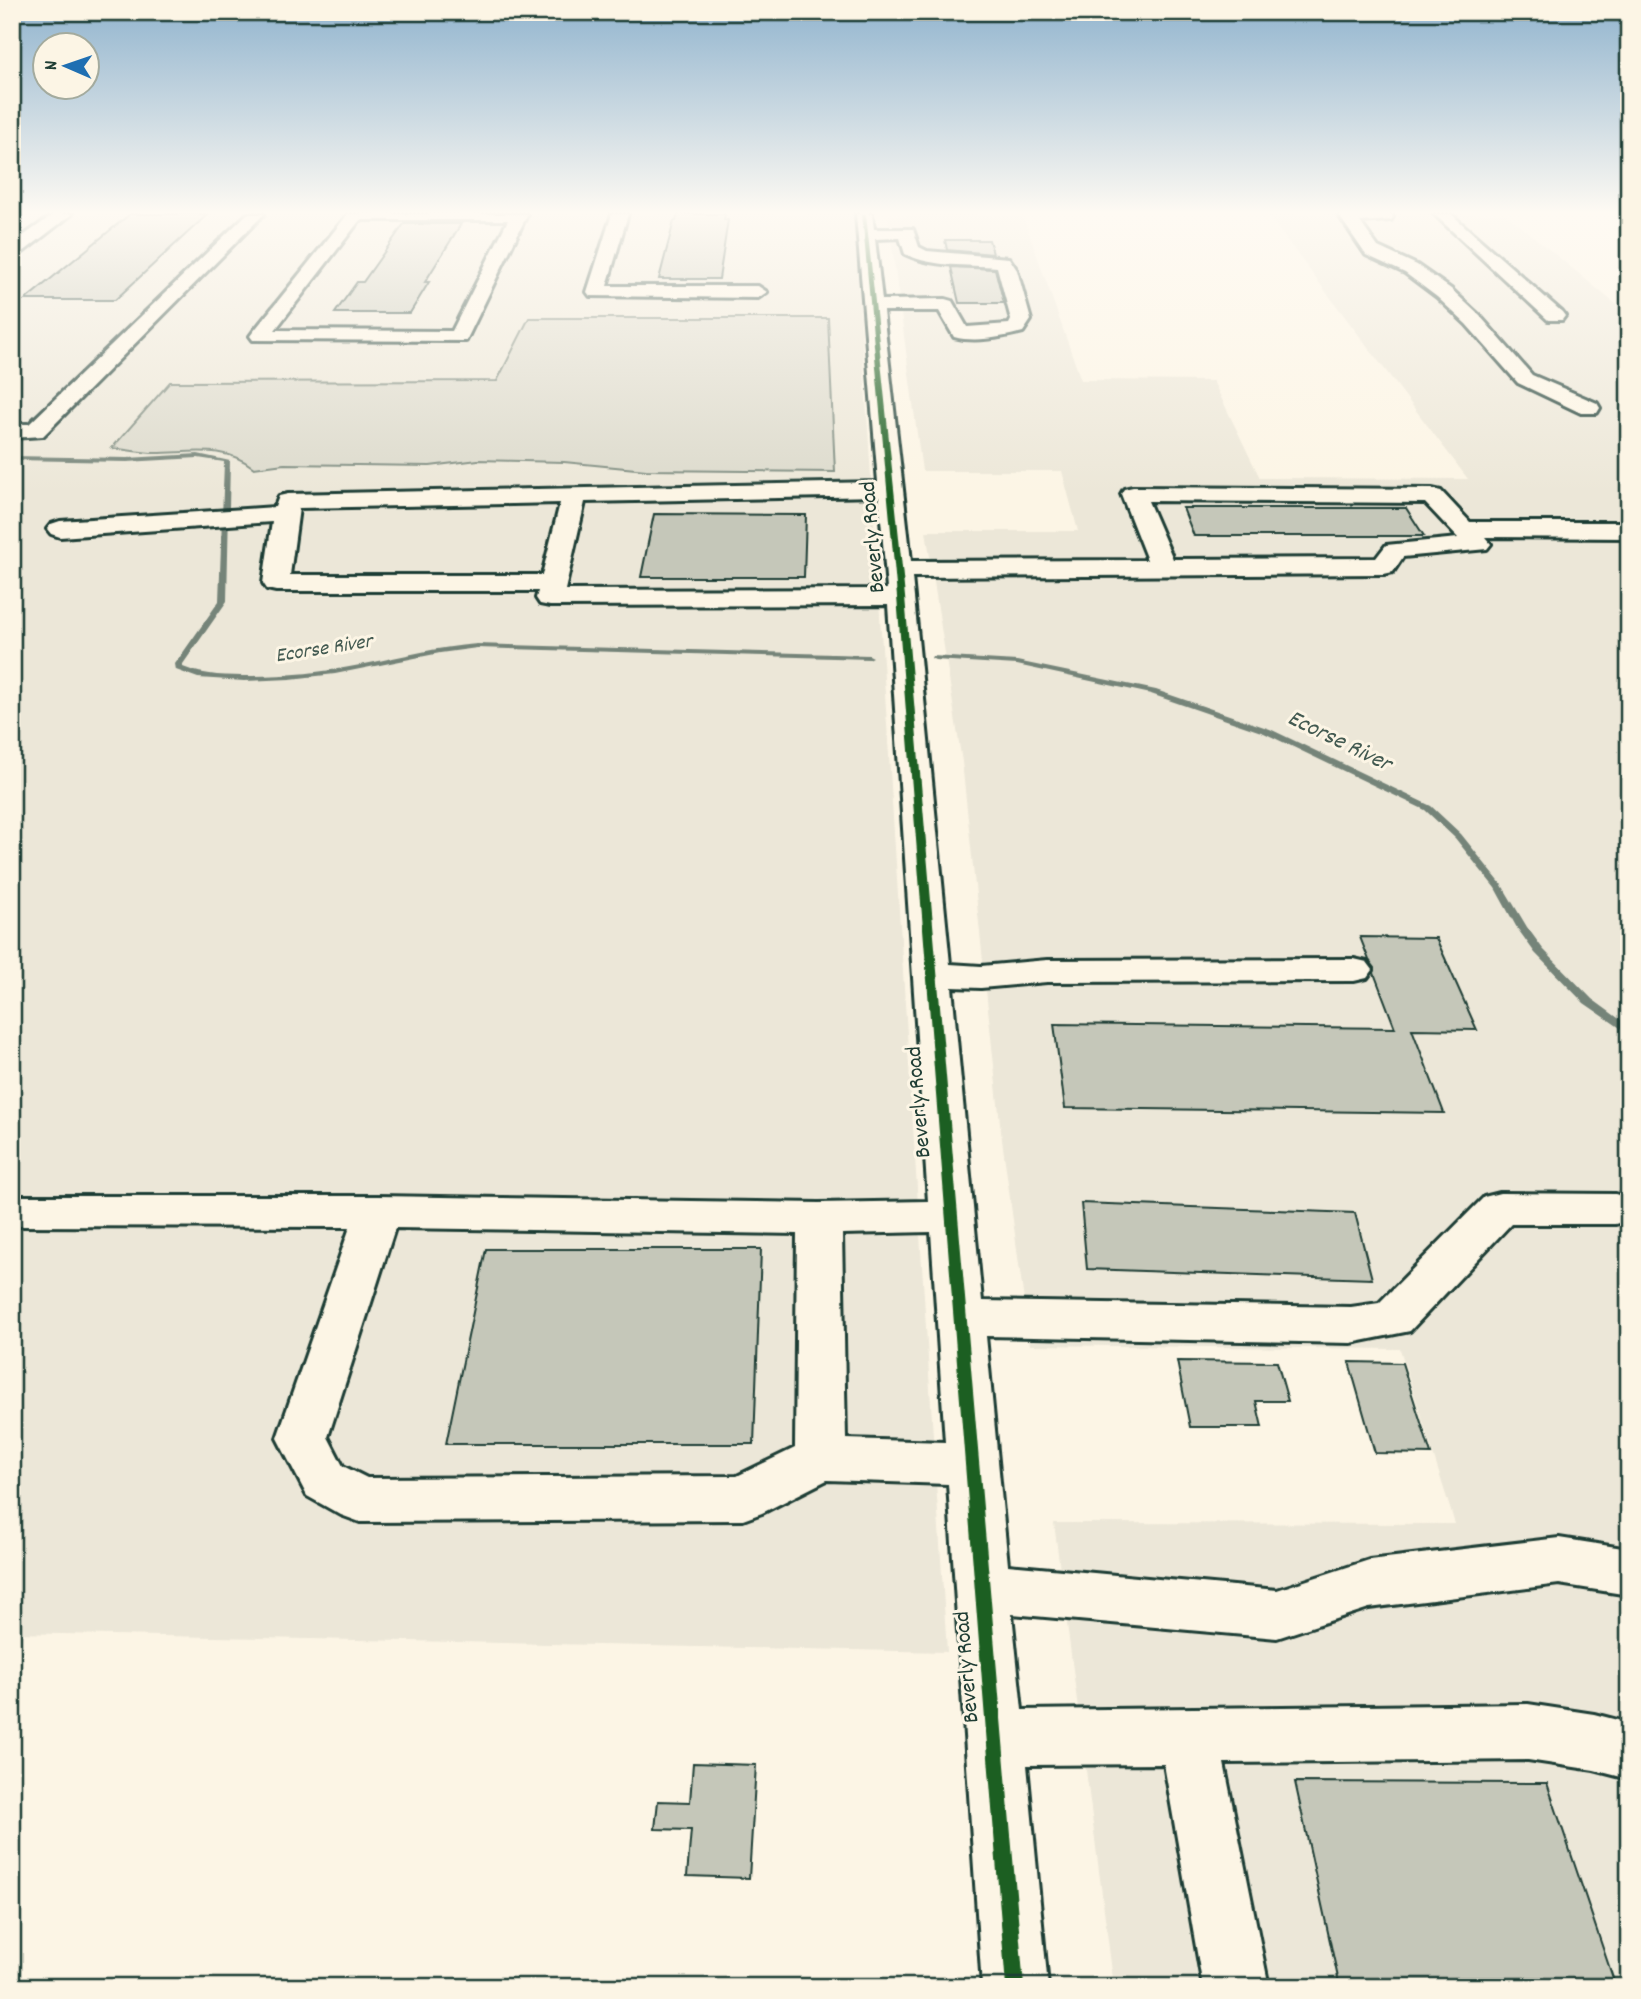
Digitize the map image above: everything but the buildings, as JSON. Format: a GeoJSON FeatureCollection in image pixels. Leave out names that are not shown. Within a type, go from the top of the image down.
{"type":"FeatureCollection","features":[{"type":"Feature","properties":{"kind":"street"},"geometry":{"type":"LineString","coordinates":[[12,431],[35,431],[161,307]]}},
{"type":"Feature","properties":{"kind":"street"},"geometry":{"type":"LineString","coordinates":[[283,307],[260,336],[459,337],[474,307]]}},
{"type":"Feature","properties":{"kind":"street","name":"Beverly Road"},"geometry":{"type":"LineString","coordinates":[[873,307],[984,1587],[986,1648],[1015,1987]]}},
{"type":"Feature","properties":{"kind":"street"},"geometry":{"type":"LineString","coordinates":[[946,307],[961,333],[997,332],[1016,328],[1021,320],[1018,307]]}},
{"type":"Feature","properties":{"kind":"street"},"geometry":{"type":"LineString","coordinates":[[1459,307],[1525,379],[1589,408]]}},
{"type":"Feature","properties":{"kind":"street"},"geometry":{"type":"LineString","coordinates":[[1545,307],[1555,316]]}},
{"type":"Feature","properties":{"kind":"street"},"geometry":{"type":"LineString","coordinates":[[552,583],[276,583],[288,501],[890,489]]}},
{"type":"Feature","properties":{"kind":"street"},"geometry":{"type":"LineString","coordinates":[[574,496],[550,598],[899,583],[1163,567],[1384,566],[1395,550],[1478,544],[1432,496],[1133,494],[1163,567]]}},
{"type":"Feature","properties":{"kind":"street"},"geometry":{"type":"LineString","coordinates":[[60,529],[286,514]]}},
{"type":"Feature","properties":{"kind":"street"},"geometry":{"type":"LineString","coordinates":[[1464,529],[1629,530]]}},
{"type":"Feature","properties":{"kind":"street"},"geometry":{"type":"LineString","coordinates":[[930,974],[981,977],[1047,971],[1354,970]]}},
{"type":"Feature","properties":{"kind":"street"},"geometry":{"type":"LineString","coordinates":[[959,1318],[1351,1325],[1382,1320],[1393,1318],[1500,1209],[1615,1209]]}},
{"type":"Feature","properties":{"kind":"street"},"geometry":{"type":"LineString","coordinates":[[12,1211],[378,1212],[819,1219],[950,1216]]}},
{"type":"Feature","properties":{"kind":"street"},"geometry":{"type":"LineString","coordinates":[[378,1212],[302,1438],[325,1481],[360,1500],[743,1499],[821,1460],[973,1464]]}},
{"type":"Feature","properties":{"kind":"street"},"geometry":{"type":"LineString","coordinates":[[819,1219],[821,1460]]}},
{"type":"Feature","properties":{"kind":"street"},"geometry":{"type":"LineString","coordinates":[[984,1587],[1277,1614],[1369,1584],[1546,1562],[1559,1561],[1629,1572]]}},
{"type":"Feature","properties":{"kind":"street"},"geometry":{"type":"LineString","coordinates":[[995,1738],[1528,1732],[1594,1742],[1629,1751]]}},
{"type":"Feature","properties":{"kind":"street"},"geometry":{"type":"LineString","coordinates":[[1189,1737],[1236,1987]]}},
{"type":"Feature","properties":{"kind":"shaded area"},"geometry":{"type":"Polygon","coordinates":[[[12,307],[860,307],[947,1652],[12,1633],[12,307]]]}},
{"type":"Feature","properties":{"kind":"shaded area"},"geometry":{"type":"Polygon","coordinates":[[[900,307],[1055,307],[1081,380],[1213,381],[1260,478],[1468,479],[1338,307],[1620,307],[1629,315],[1629,1987],[1114,1987],[1054,1523],[1455,1524],[1400,1349],[1030,1345],[1001,1132],[962,762],[926,531],[1078,531],[1062,471],[922,471],[900,307]]]}},
{"type":"Feature","properties":{"kind":"shaded area"},"geometry":{"type":"Polygon","coordinates":[[[529,318],[828,318],[835,472],[646,470],[564,462],[478,460],[430,466],[284,464],[254,468],[230,455],[217,453],[151,453],[112,448],[170,382],[497,381],[529,318]]]}},
{"type":"Feature","properties":{"kind":"waterway","name":"Ecorse River"},"geometry":{"type":"LineString","coordinates":[[12,458],[127,460],[198,456],[227,461],[223,601],[179,664],[179,668],[198,676],[267,678],[313,675],[440,650],[477,646],[869,657]]}},
{"type":"Feature","properties":{"kind":"waterway","name":"Ecorse River"},"geometry":{"type":"LineString","coordinates":[[935,658],[1017,663],[1153,692],[1267,731],[1428,808],[1458,836],[1499,887],[1522,928],[1539,951],[1588,1001],[1629,1031]]}},
{"type":"Feature","properties":{"kind":"cycle path"},"geometry":{"type":"LineString","coordinates":[[873,307],[901,597],[1015,1987]]}}]}
